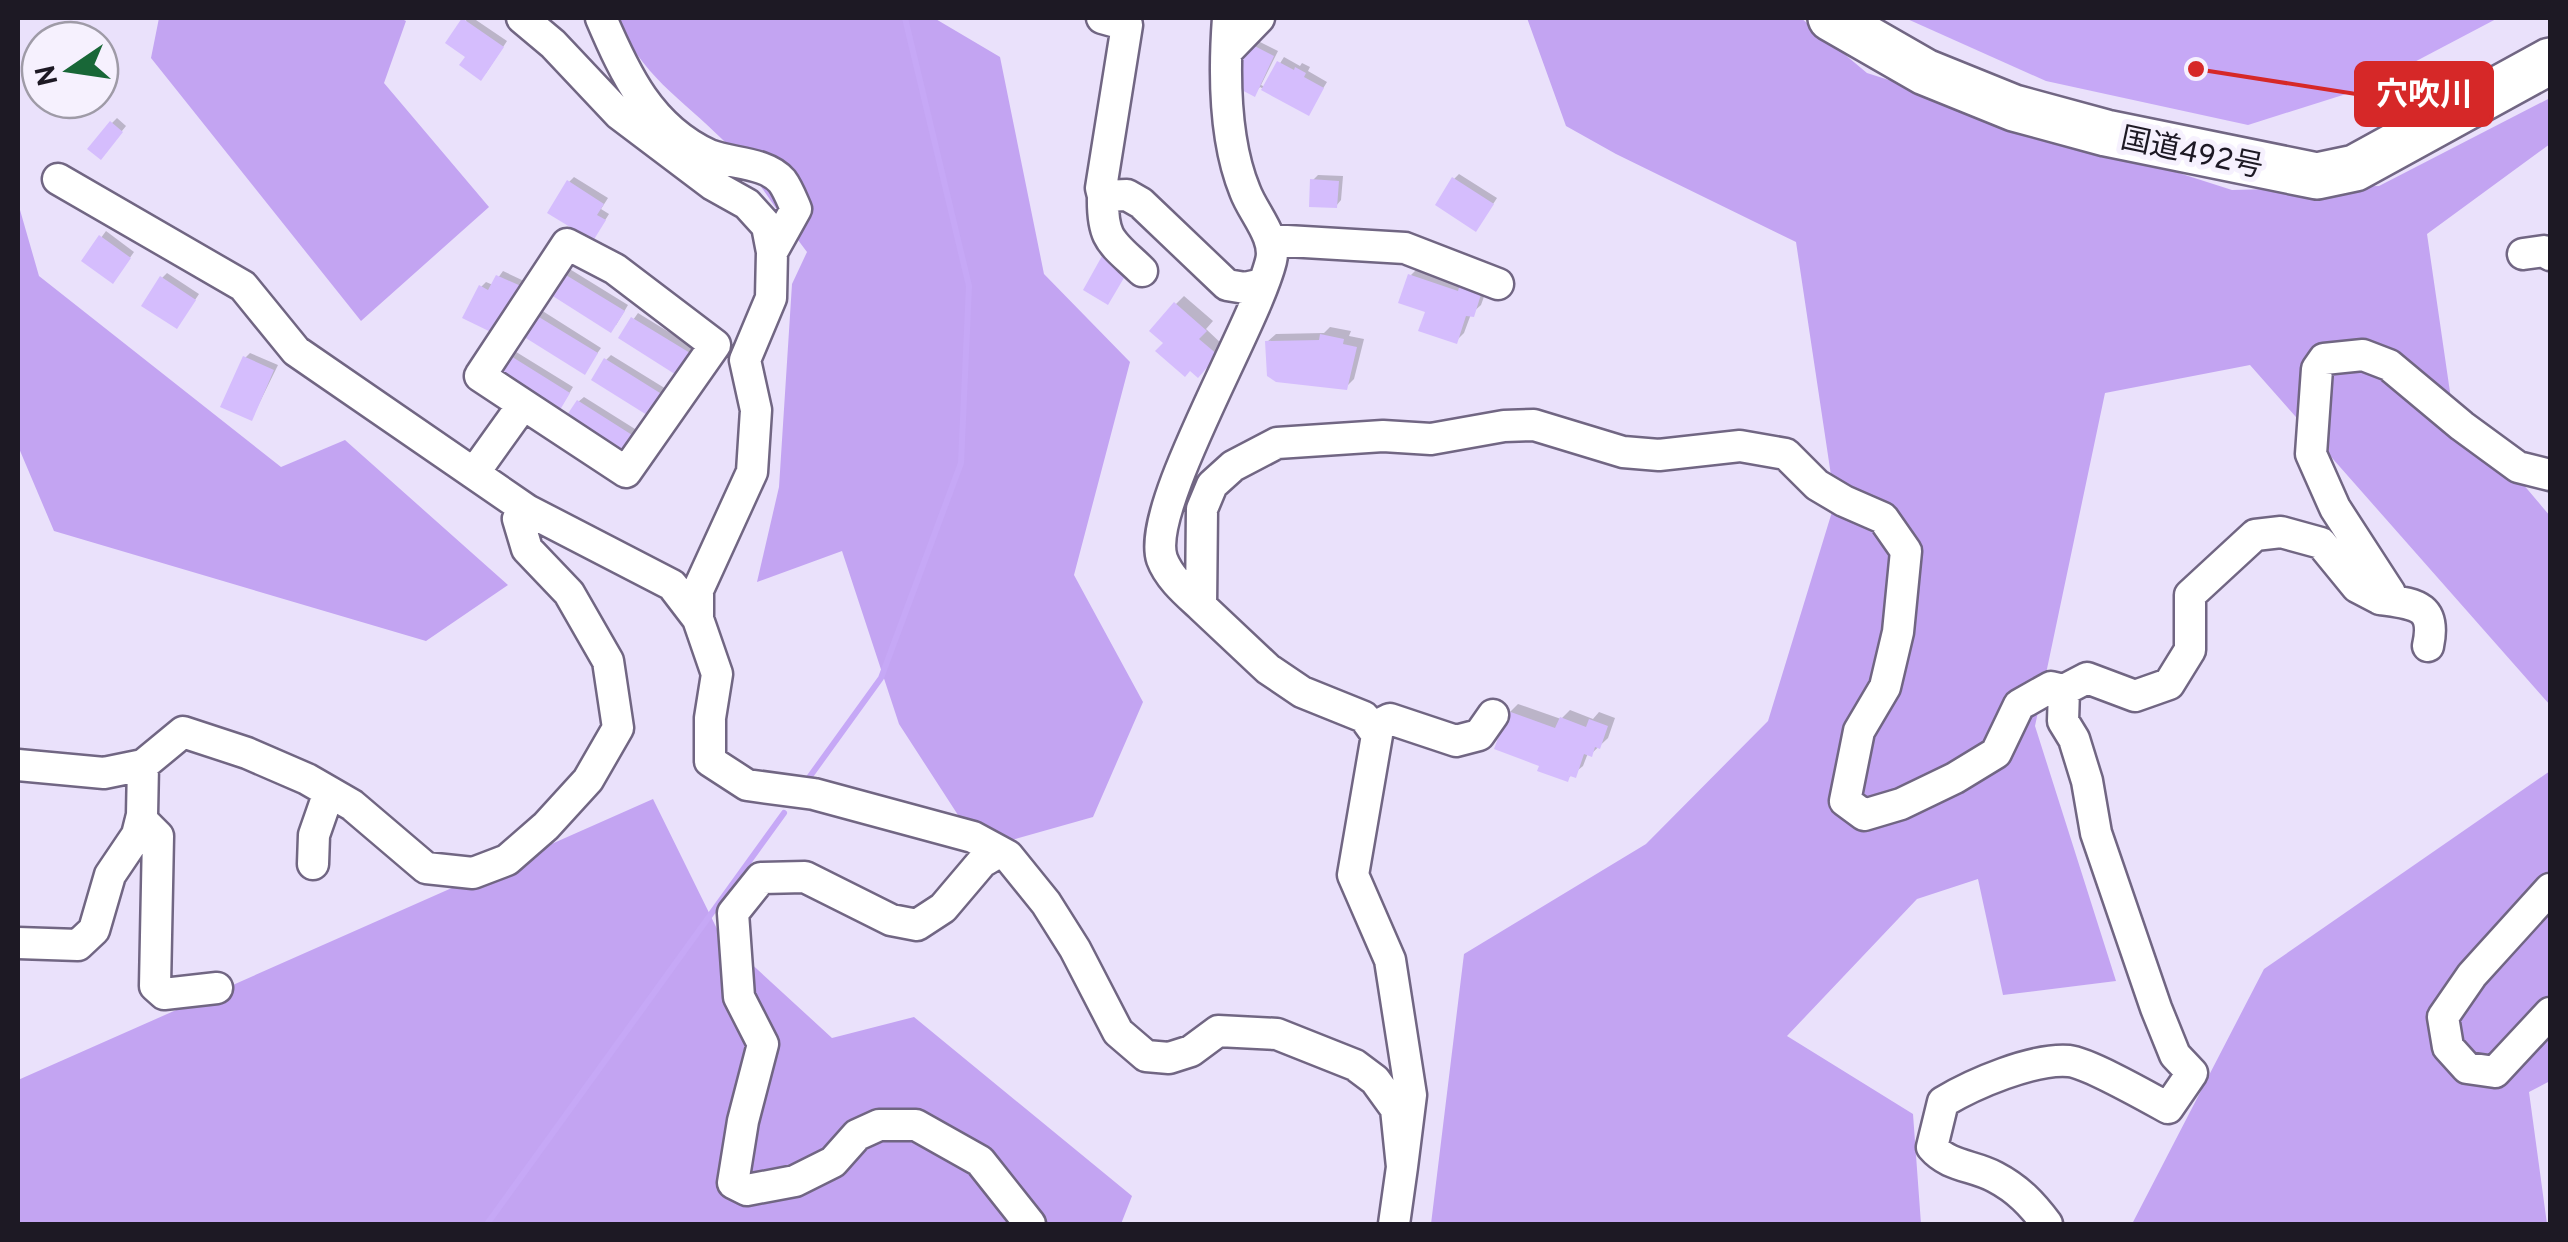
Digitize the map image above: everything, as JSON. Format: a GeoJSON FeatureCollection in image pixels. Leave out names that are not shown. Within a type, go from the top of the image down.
{"type":"FeatureCollection","features":[{"type":"Feature","properties":{"kind":"highway","name":"国道492号"},"geometry":{"type":"LineString","coordinates":[[1830,18],[1925,72],[2014,108],[2106,134],[2317,176],[2355,168],[2550,60]]}},
{"type":"Feature","properties":{"kind":"street"},"geometry":{"type":"LineString","coordinates":[[522,18],[619,114],[713,186],[747,204],[767,226],[772,252],[771,298],[745,360],[756,410],[752,472],[698,590],[698,619]]}},
{"type":"Feature","properties":{"kind":"street"},"geometry":{"type":"LineString","coordinates":[[601,18],[628,79],[643,102],[672,130],[709,155],[757,168],[780,179],[796,209],[772,252]]}},
{"type":"Feature","properties":{"kind":"street"},"geometry":{"type":"LineString","coordinates":[[1102,18],[1127,26],[1100,188],[1102,226],[1108,238],[1142,271]]}},
{"type":"Feature","properties":{"kind":"street"},"geometry":{"type":"LineString","coordinates":[[1228,18],[1233,144],[1244,189],[1270,240],[1272,256],[1183,464],[1160,541],[1163,560],[1177,582],[1268,669],[1302,692],[1364,717],[1377,736],[1354,875],[1390,960],[1412,1095],[1394,1224]]}},
{"type":"Feature","properties":{"kind":"street"},"geometry":{"type":"LineString","coordinates":[[1228,50],[1260,18]]}},
{"type":"Feature","properties":{"kind":"street"},"geometry":{"type":"LineString","coordinates":[[58,179],[243,286],[296,351],[527,510],[672,585],[698,619],[717,674],[710,718],[710,761],[747,785],[814,794],[973,837],[1008,856],[1075,949],[1118,1032],[1146,1056],[1169,1058],[1190,1051],[1218,1031],[1277,1034],[1355,1065],[1376,1080],[1396,1109],[1402,1167]]}},
{"type":"Feature","properties":{"kind":"street"},"geometry":{"type":"LineString","coordinates":[[1103,196],[1126,195],[1141,203],[1227,284],[1245,288],[1263,284]]}},
{"type":"Feature","properties":{"kind":"street"},"geometry":{"type":"LineString","coordinates":[[1270,240],[1405,248],[1498,284]]}},
{"type":"Feature","properties":{"kind":"street"},"geometry":{"type":"LineString","coordinates":[[566,244],[615,269],[715,344],[626,472],[522,406],[480,376],[566,244]]}},
{"type":"Feature","properties":{"kind":"street"},"geometry":{"type":"LineString","coordinates":[[2380,598],[2390,592],[2334,508],[2311,454],[2318,369],[2324,359],[2364,355],[2389,365],[2518,467],[2550,475]]}},
{"type":"Feature","properties":{"kind":"street"},"geometry":{"type":"LineString","coordinates":[[474,473],[522,406]]}},
{"type":"Feature","properties":{"kind":"street"},"geometry":{"type":"LineString","coordinates":[[1201,606],[1202,510],[1212,485],[1234,466],[1277,442],[1382,436],[1430,439],[1534,424],[1623,452],[1659,454],[1740,446],[1786,454],[1816,485],[1884,518],[1906,551],[1906,570],[1898,632],[1885,687],[1859,731],[1844,801],[1864,814],[1901,804],[1996,752],[2019,705],[2051,687],[2064,690],[2087,678],[2135,696],[2169,684],[2190,650],[2190,595],[2255,535],[2281,532],[2321,543],[2357,587],[2425,611],[2432,628],[2428,646]]}},
{"type":"Feature","properties":{"kind":"street"},"geometry":{"type":"LineString","coordinates":[[18,765],[104,773],[143,764],[183,732],[247,753],[330,792],[352,805],[426,868],[473,873],[507,860],[546,826],[588,780],[618,728],[608,661],[569,592],[527,549],[518,520],[527,510]]}},
{"type":"Feature","properties":{"kind":"street"},"geometry":{"type":"LineString","coordinates":[[2047,1224],[2027,1198],[1994,1176],[1942,1159],[1932,1148],[1944,1102],[1974,1084],[2029,1067],[2070,1061],[2168,1108],[2192,1074],[2175,1055],[2156,1008],[2096,832],[2087,782],[2074,739],[2064,721],[2064,690]]}},
{"type":"Feature","properties":{"kind":"street"},"geometry":{"type":"LineString","coordinates":[[1372,728],[1390,720],[1456,740],[1480,734],[1493,714]]}},
{"type":"Feature","properties":{"kind":"street"},"geometry":{"type":"LineString","coordinates":[[18,943],[78,945],[94,930],[110,875],[137,836],[143,764]]}},
{"type":"Feature","properties":{"kind":"street"},"geometry":{"type":"LineString","coordinates":[[313,864],[314,836],[330,792]]}},
{"type":"Feature","properties":{"kind":"street"},"geometry":{"type":"LineString","coordinates":[[141,819],[158,836],[155,986],[164,994],[217,988]]}},
{"type":"Feature","properties":{"kind":"street"},"geometry":{"type":"LineString","coordinates":[[998,852],[982,862],[944,908],[918,924],[891,920],[805,877],[761,878],[733,913],[739,997],[763,1044],[732,1183],[747,1190],[795,1181],[833,1162],[857,1136],[879,1125],[916,1124],[980,1161],[1030,1224]]}},
{"type":"Feature","properties":{"kind":"street"},"geometry":{"type":"LineString","coordinates":[[2550,890],[2472,975],[2443,1017],[2448,1047],[2467,1068],[2495,1072],[2550,1013]]}},
{"type":"Feature","properties":{"kind":"shaded area"},"geometry":{"type":"Polygon","coordinates":[[[159,18],[406,21],[384,83],[489,207],[361,321],[151,58],[159,18]]]}},
{"type":"Feature","properties":{"kind":"shaded area"},"geometry":{"type":"Polygon","coordinates":[[[618,18],[934,18],[1000,57],[1044,274],[1130,362],[1074,575],[1143,702],[1093,817],[980,849],[899,724],[842,551],[757,582],[779,487],[792,284],[807,252],[734,152],[649,70],[618,18]]]}},
{"type":"Feature","properties":{"kind":"shaded area"},"geometry":{"type":"Polygon","coordinates":[[[1527,18],[1801,18],[1867,73],[2232,190],[2379,186],[2550,98],[2550,144],[2427,234],[2451,399],[2550,516],[2550,705],[2250,365],[2105,393],[2035,726],[2116,981],[2003,995],[1978,879],[1917,899],[1787,1036],[1913,1114],[1921,1224],[1431,1224],[1464,954],[1646,844],[1768,721],[1835,502],[1796,242],[1566,126],[1527,18]]]}},
{"type":"Feature","properties":{"kind":"shaded area"},"geometry":{"type":"Polygon","coordinates":[[[1905,18],[2498,18],[2365,88],[2248,125],[2046,81],[1905,18]]]}},
{"type":"Feature","properties":{"kind":"shaded area"},"geometry":{"type":"Polygon","coordinates":[[[18,203],[39,276],[281,467],[345,440],[508,585],[426,641],[54,531],[18,446],[18,203]]]}},
{"type":"Feature","properties":{"kind":"shaded area"},"geometry":{"type":"Polygon","coordinates":[[[2550,771],[2550,1081],[2529,1092],[2547,1224],[2132,1224],[2264,969],[2550,771]]]}},
{"type":"Feature","properties":{"kind":"shaded area"},"geometry":{"type":"Polygon","coordinates":[[[653,799],[720,935],[832,1038],[914,1017],[1132,1196],[1121,1224],[18,1224],[18,1080],[653,799]]]}},
{"type":"Feature","properties":{"kind":"building"},"geometry":{"type":"Polygon","coordinates":[[[462,18],[504,47],[481,81],[459,65],[465,57],[445,43],[462,18]]]}},
{"type":"Feature","properties":{"kind":"building"},"geometry":{"type":"Polygon","coordinates":[[[1245,41],[1274,56],[1255,97],[1236,87],[1242,74],[1236,71],[1236,59],[1245,41]]]}},
{"type":"Feature","properties":{"kind":"building"},"geometry":{"type":"Polygon","coordinates":[[[1277,61],[1306,73],[1304,77],[1324,88],[1309,116],[1261,90],[1277,61]]]}},
{"type":"Feature","properties":{"kind":"building"},"geometry":{"type":"Polygon","coordinates":[[[110,121],[123,132],[101,160],[87,149],[110,121]]]}},
{"type":"Feature","properties":{"kind":"building"},"geometry":{"type":"Polygon","coordinates":[[[1452,177],[1494,204],[1476,232],[1435,205],[1452,177]]]}},
{"type":"Feature","properties":{"kind":"building"},"geometry":{"type":"Polygon","coordinates":[[[1310,179],[1339,181],[1337,208],[1309,207],[1310,179]]]}},
{"type":"Feature","properties":{"kind":"building"},"geometry":{"type":"Polygon","coordinates":[[[567,180],[604,204],[597,215],[606,220],[593,241],[547,213],[567,180]]]}},
{"type":"Feature","properties":{"kind":"building"},"geometry":{"type":"Polygon","coordinates":[[[99,235],[131,258],[113,284],[81,261],[99,235]]]}},
{"type":"Feature","properties":{"kind":"building"},"geometry":{"type":"Polygon","coordinates":[[[1102,256],[1128,271],[1108,305],[1083,290],[1102,256]]]}},
{"type":"Feature","properties":{"kind":"building"},"geometry":{"type":"Polygon","coordinates":[[[561,272],[625,311],[611,333],[548,293],[561,272]]]}},
{"type":"Feature","properties":{"kind":"building"},"geometry":{"type":"Polygon","coordinates":[[[1408,274],[1458,291],[1461,280],[1483,288],[1474,317],[1466,316],[1457,344],[1418,331],[1425,312],[1398,303],[1408,274]]]}},
{"type":"Feature","properties":{"kind":"building"},"geometry":{"type":"Polygon","coordinates":[[[496,275],[521,286],[497,335],[462,318],[479,285],[488,290],[496,275]]]}},
{"type":"Feature","properties":{"kind":"building"},"geometry":{"type":"Polygon","coordinates":[[[160,276],[196,300],[177,329],[141,306],[160,276]]]}},
{"type":"Feature","properties":{"kind":"building"},"geometry":{"type":"Polygon","coordinates":[[[1174,302],[1207,331],[1199,339],[1218,355],[1198,378],[1190,371],[1185,377],[1155,351],[1163,343],[1149,331],[1174,302]]]}},
{"type":"Feature","properties":{"kind":"building"},"geometry":{"type":"Polygon","coordinates":[[[534,314],[598,353],[585,375],[521,335],[534,314]]]}},
{"type":"Feature","properties":{"kind":"building"},"geometry":{"type":"Polygon","coordinates":[[[631,317],[695,356],[681,378],[618,338],[631,317]]]}},
{"type":"Feature","properties":{"kind":"building"},"geometry":{"type":"Polygon","coordinates":[[[1320,334],[1344,339],[1343,344],[1357,347],[1347,390],[1276,382],[1267,376],[1265,341],[1319,340],[1320,334]]]}},
{"type":"Feature","properties":{"kind":"building"},"geometry":{"type":"Polygon","coordinates":[[[506,353],[570,393],[557,415],[493,375],[506,353]]]}},
{"type":"Feature","properties":{"kind":"building"},"geometry":{"type":"Polygon","coordinates":[[[243,356],[274,370],[252,421],[220,407],[243,356]]]}},
{"type":"Feature","properties":{"kind":"building"},"geometry":{"type":"Polygon","coordinates":[[[604,358],[668,398],[655,420],[591,380],[604,358]]]}},
{"type":"Feature","properties":{"kind":"building"},"geometry":{"type":"Polygon","coordinates":[[[577,400],[640,440],[627,461],[563,421],[577,400]]]}},
{"type":"Feature","properties":{"kind":"building"},"geometry":{"type":"Polygon","coordinates":[[[1508,711],[1555,728],[1560,717],[1586,727],[1589,719],[1608,726],[1600,749],[1595,747],[1592,757],[1584,754],[1576,778],[1570,776],[1568,782],[1494,749],[1508,711]]]}},
{"type":"Feature","properties":{"kind":"waterway"},"geometry":{"type":"LineString","coordinates":[[808,779],[881,678],[961,463],[969,286],[905,18]]}},
{"type":"Feature","properties":{"kind":"waterway"},"geometry":{"type":"LineString","coordinates":[[487,1224],[784,813]]}},
{"type":"Feature","properties":{"kind":"place","name":"穴吹川"},"geometry":{"type":"Point","coordinates":[2196,69]}}]}
